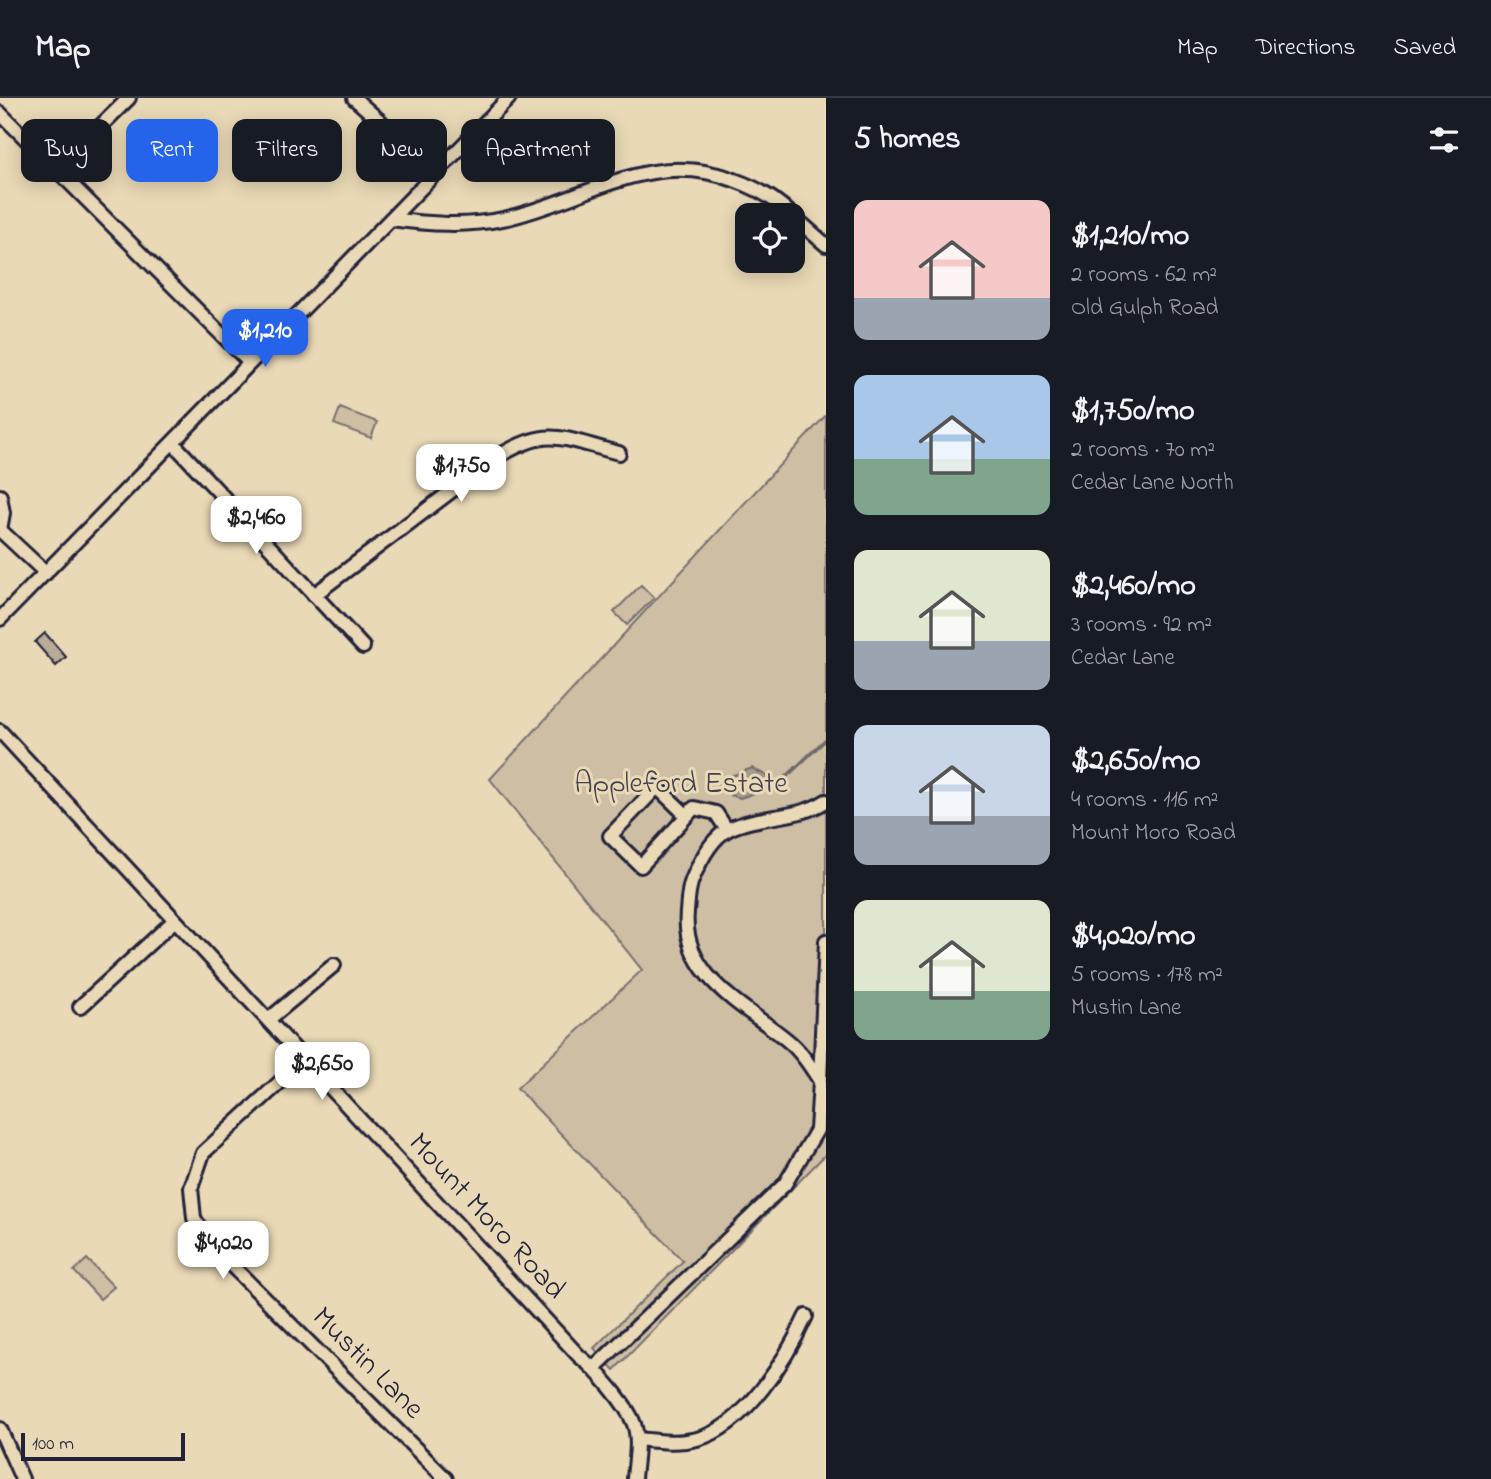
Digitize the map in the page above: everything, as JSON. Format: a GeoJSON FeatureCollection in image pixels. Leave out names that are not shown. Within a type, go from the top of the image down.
{"type":"FeatureCollection","features":[{"type":"Feature","properties":{"kind":"street"},"geometry":{"type":"LineString","coordinates":[[108,119],[129,98]]}},
{"type":"Feature","properties":{"kind":"street"},"geometry":{"type":"LineString","coordinates":[[354,98],[378,119]]}},
{"type":"Feature","properties":{"kind":"street"},"geometry":{"type":"LineString","coordinates":[[447,162],[509,98]]}},
{"type":"Feature","properties":{"kind":"street"},"geometry":{"type":"LineString","coordinates":[[0,113],[21,134]]}},
{"type":"Feature","properties":{"kind":"street"},"geometry":{"type":"LineString","coordinates":[[391,219],[444,225],[504,219],[616,181],[678,168],[713,173],[756,188],[779,203]]}},
{"type":"Feature","properties":{"kind":"street"},"geometry":{"type":"LineString","coordinates":[[68,182],[249,362]]}},
{"type":"Feature","properties":{"kind":"street"},"geometry":{"type":"LineString","coordinates":[[0,619],[427,182]]}},
{"type":"Feature","properties":{"kind":"street"},"geometry":{"type":"LineString","coordinates":[[805,226],[826,245]]}},
{"type":"Feature","properties":{"kind":"street"},"geometry":{"type":"LineString","coordinates":[[314,595],[520,442],[550,437],[620,453]]}},
{"type":"Feature","properties":{"kind":"street"},"geometry":{"type":"LineString","coordinates":[[173,443],[363,647]]}},
{"type":"Feature","properties":{"kind":"street"},"geometry":{"type":"LineString","coordinates":[[0,496],[3,513],[0,530],[46,573]]}},
{"type":"Feature","properties":{"kind":"street","name":"Mount Moro Road"},"geometry":{"type":"LineString","coordinates":[[0,731],[579,1356],[594,1368],[634,1424],[637,1439],[634,1479]]}},
{"type":"Feature","properties":{"kind":"street"},"geometry":{"type":"LineString","coordinates":[[686,816],[657,787],[610,836],[641,866],[694,808],[716,813],[727,830]]}},
{"type":"Feature","properties":{"kind":"street"},"geometry":{"type":"LineString","coordinates":[[820,1082],[789,1042],[719,989],[695,960],[689,946],[686,919],[689,888],[700,859],[727,830],[812,810],[826,801]]}},
{"type":"Feature","properties":{"kind":"street"},"geometry":{"type":"LineString","coordinates":[[80,1007],[175,920]]}},
{"type":"Feature","properties":{"kind":"street"},"geometry":{"type":"LineString","coordinates":[[594,1368],[785,1184],[817,1130],[826,941]]}},
{"type":"Feature","properties":{"kind":"street"},"geometry":{"type":"LineString","coordinates":[[268,1020],[334,965]]}},
{"type":"Feature","properties":{"kind":"street","name":"Mustin Lane"},"geometry":{"type":"LineString","coordinates":[[304,1060],[204,1153],[191,1188],[194,1218],[212,1246],[446,1479]]}},
{"type":"Feature","properties":{"kind":"street"},"geometry":{"type":"LineString","coordinates":[[637,1439],[671,1442],[695,1440],[726,1425],[780,1364],[806,1315]]}},
{"type":"Feature","properties":{"kind":"street"},"geometry":{"type":"LineString","coordinates":[[0,1429],[22,1479]]}},
{"type":"Feature","properties":{"kind":"green space"},"geometry":{"type":"Polygon","coordinates":[[[340,408],[377,422],[371,438],[334,424],[340,408]]]}},
{"type":"Feature","properties":{"kind":"green space","name":"Appleford Estate"},"geometry":{"type":"Polygon","coordinates":[[[826,415],[826,1154],[614,1370],[594,1348],[683,1261],[517,1088],[642,970],[490,779],[826,415]]]}},
{"type":"Feature","properties":{"kind":"green space"},"geometry":{"type":"Polygon","coordinates":[[[641,585],[654,598],[627,625],[614,612],[641,585]]]}},
{"type":"Feature","properties":{"kind":"green space"},"geometry":{"type":"Polygon","coordinates":[[[87,1259],[114,1287],[100,1299],[74,1271],[87,1259]]]}},
{"type":"Feature","properties":{"kind":"shaded area"},"geometry":{"type":"Polygon","coordinates":[[[752,768],[767,776],[767,789],[740,798],[730,795],[726,786],[728,777],[752,768]]]}},
{"type":"Feature","properties":{"kind":"building"},"geometry":{"type":"Polygon","coordinates":[[[45,633],[66,657],[56,666],[35,642],[45,633]]]}},
{"type":"Feature","properties":{"kind":"waterway"},"geometry":{"type":"LineString","coordinates":[[782,781],[826,739]]}}]}
